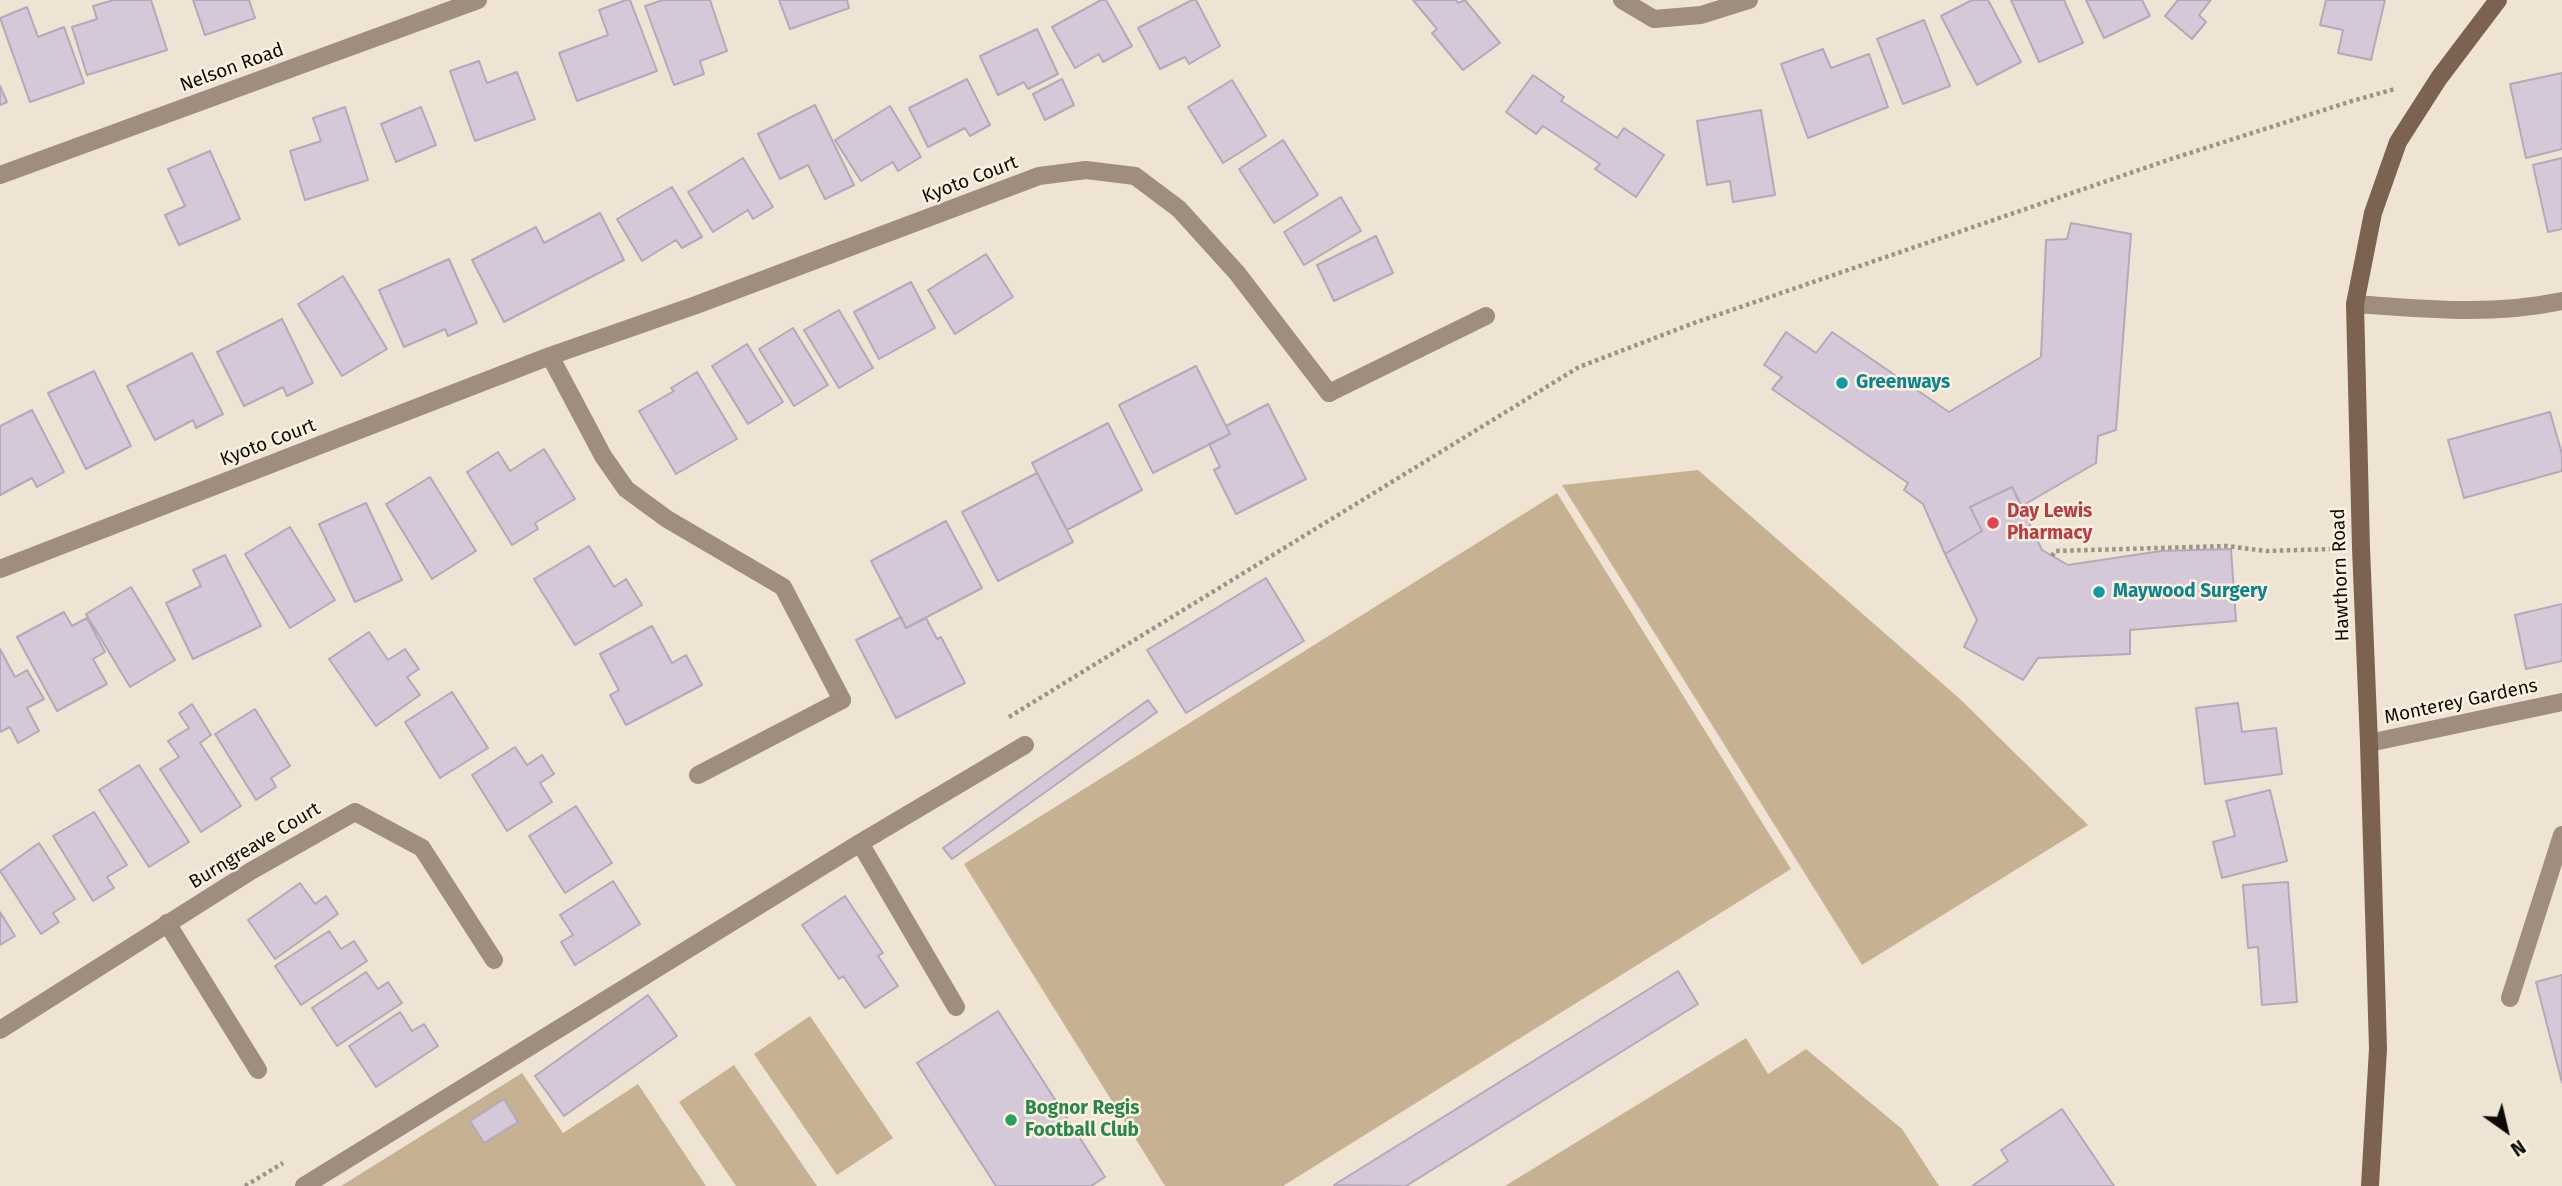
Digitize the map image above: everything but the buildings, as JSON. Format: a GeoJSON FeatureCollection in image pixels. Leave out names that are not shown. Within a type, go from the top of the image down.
{"type":"FeatureCollection","features":[{"type":"Feature","properties":{"kind":"street","name":"Nelson Road"},"geometry":{"type":"LineString","coordinates":[[0,175],[478,0]]}},
{"type":"Feature","properties":{"kind":"street"},"geometry":{"type":"LineString","coordinates":[[1622,0],[1654,19],[1701,15],[1749,0]]}},
{"type":"Feature","properties":{"kind":"street","name":"Hawthorn Road"},"geometry":{"type":"LineString","coordinates":[[2370,1186],[2378,1049],[2370,743],[2361,548],[2356,304],[2373,213],[2398,142],[2439,78],[2498,0]]}},
{"type":"Feature","properties":{"kind":"street","name":"Kyoto Court"},"geometry":{"type":"LineString","coordinates":[[0,569],[550,356],[696,305],[1039,176],[1086,170],[1135,176],[1179,209],[1237,274],[1329,393],[1486,316]]}},
{"type":"Feature","properties":{"kind":"street"},"geometry":{"type":"LineString","coordinates":[[2356,304],[2476,312],[2535,307],[2562,301]]}},
{"type":"Feature","properties":{"kind":"street"},"geometry":{"type":"LineString","coordinates":[[550,356],[603,456],[626,489],[667,519],[783,587],[842,700],[698,775]]}},
{"type":"Feature","properties":{"kind":"street","name":"Monterey Gardens"},"geometry":{"type":"LineString","coordinates":[[2370,743],[2562,702]]}},
{"type":"Feature","properties":{"kind":"street"},"geometry":{"type":"LineString","coordinates":[[304,1186],[860,843],[1025,745]]}},
{"type":"Feature","properties":{"kind":"street","name":"Burngreave Court"},"geometry":{"type":"LineString","coordinates":[[0,1030],[251,871],[355,812],[422,848],[494,960]]}},
{"type":"Feature","properties":{"kind":"street"},"geometry":{"type":"LineString","coordinates":[[2510,998],[2562,835]]}},
{"type":"Feature","properties":{"kind":"street"},"geometry":{"type":"LineString","coordinates":[[860,843],[956,1007]]}},
{"type":"Feature","properties":{"kind":"street"},"geometry":{"type":"LineString","coordinates":[[167,923],[258,1070]]}},
{"type":"Feature","properties":{"kind":"path"},"geometry":{"type":"LineString","coordinates":[[1007,718],[1579,367],[1694,323],[2168,160],[2352,100],[2439,78]]}},
{"type":"Feature","properties":{"kind":"path"},"geometry":{"type":"LineString","coordinates":[[2052,555],[2054,551],[2227,545],[2266,551],[2361,548]]}},
{"type":"Feature","properties":{"kind":"path"},"geometry":{"type":"LineString","coordinates":[[244,1186],[292,1157]]}},
{"type":"Feature","properties":{"kind":"shaded area"},"geometry":{"type":"Polygon","coordinates":[[[1698,470],[1960,699],[2088,825],[1862,965],[1562,485],[1698,470]]]}},
{"type":"Feature","properties":{"kind":"shaded area"},"geometry":{"type":"Polygon","coordinates":[[[1557,493],[1791,869],[1283,1186],[1165,1186],[964,864],[1557,493]]]}},
{"type":"Feature","properties":{"kind":"shaded area"},"geometry":{"type":"Polygon","coordinates":[[[810,1016],[893,1138],[837,1175],[754,1054],[810,1016]]]}},
{"type":"Feature","properties":{"kind":"shaded area"},"geometry":{"type":"Polygon","coordinates":[[[1746,1038],[1768,1074],[1806,1049],[1902,1129],[1939,1186],[1505,1186],[1746,1038]]]}},
{"type":"Feature","properties":{"kind":"shaded area"},"geometry":{"type":"Polygon","coordinates":[[[734,1065],[817,1186],[736,1186],[679,1102],[734,1065]]]}},
{"type":"Feature","properties":{"kind":"shaded area"},"geometry":{"type":"Polygon","coordinates":[[[522,1073],[563,1133],[638,1084],[706,1186],[341,1186],[522,1073]]]}},
{"type":"Feature","properties":{"kind":"place","name":"Greenways"},"geometry":{"type":"Point","coordinates":[1842,383]}},
{"type":"Feature","properties":{"kind":"place","name":"Day Lewis Pharmacy"},"geometry":{"type":"Point","coordinates":[1993,523]}},
{"type":"Feature","properties":{"kind":"place","name":"Maywood Surgery"},"geometry":{"type":"Point","coordinates":[2099,592]}},
{"type":"Feature","properties":{"kind":"place","name":"Bognor Regis Football Club"},"geometry":{"type":"Point","coordinates":[1011,1120]}}]}
